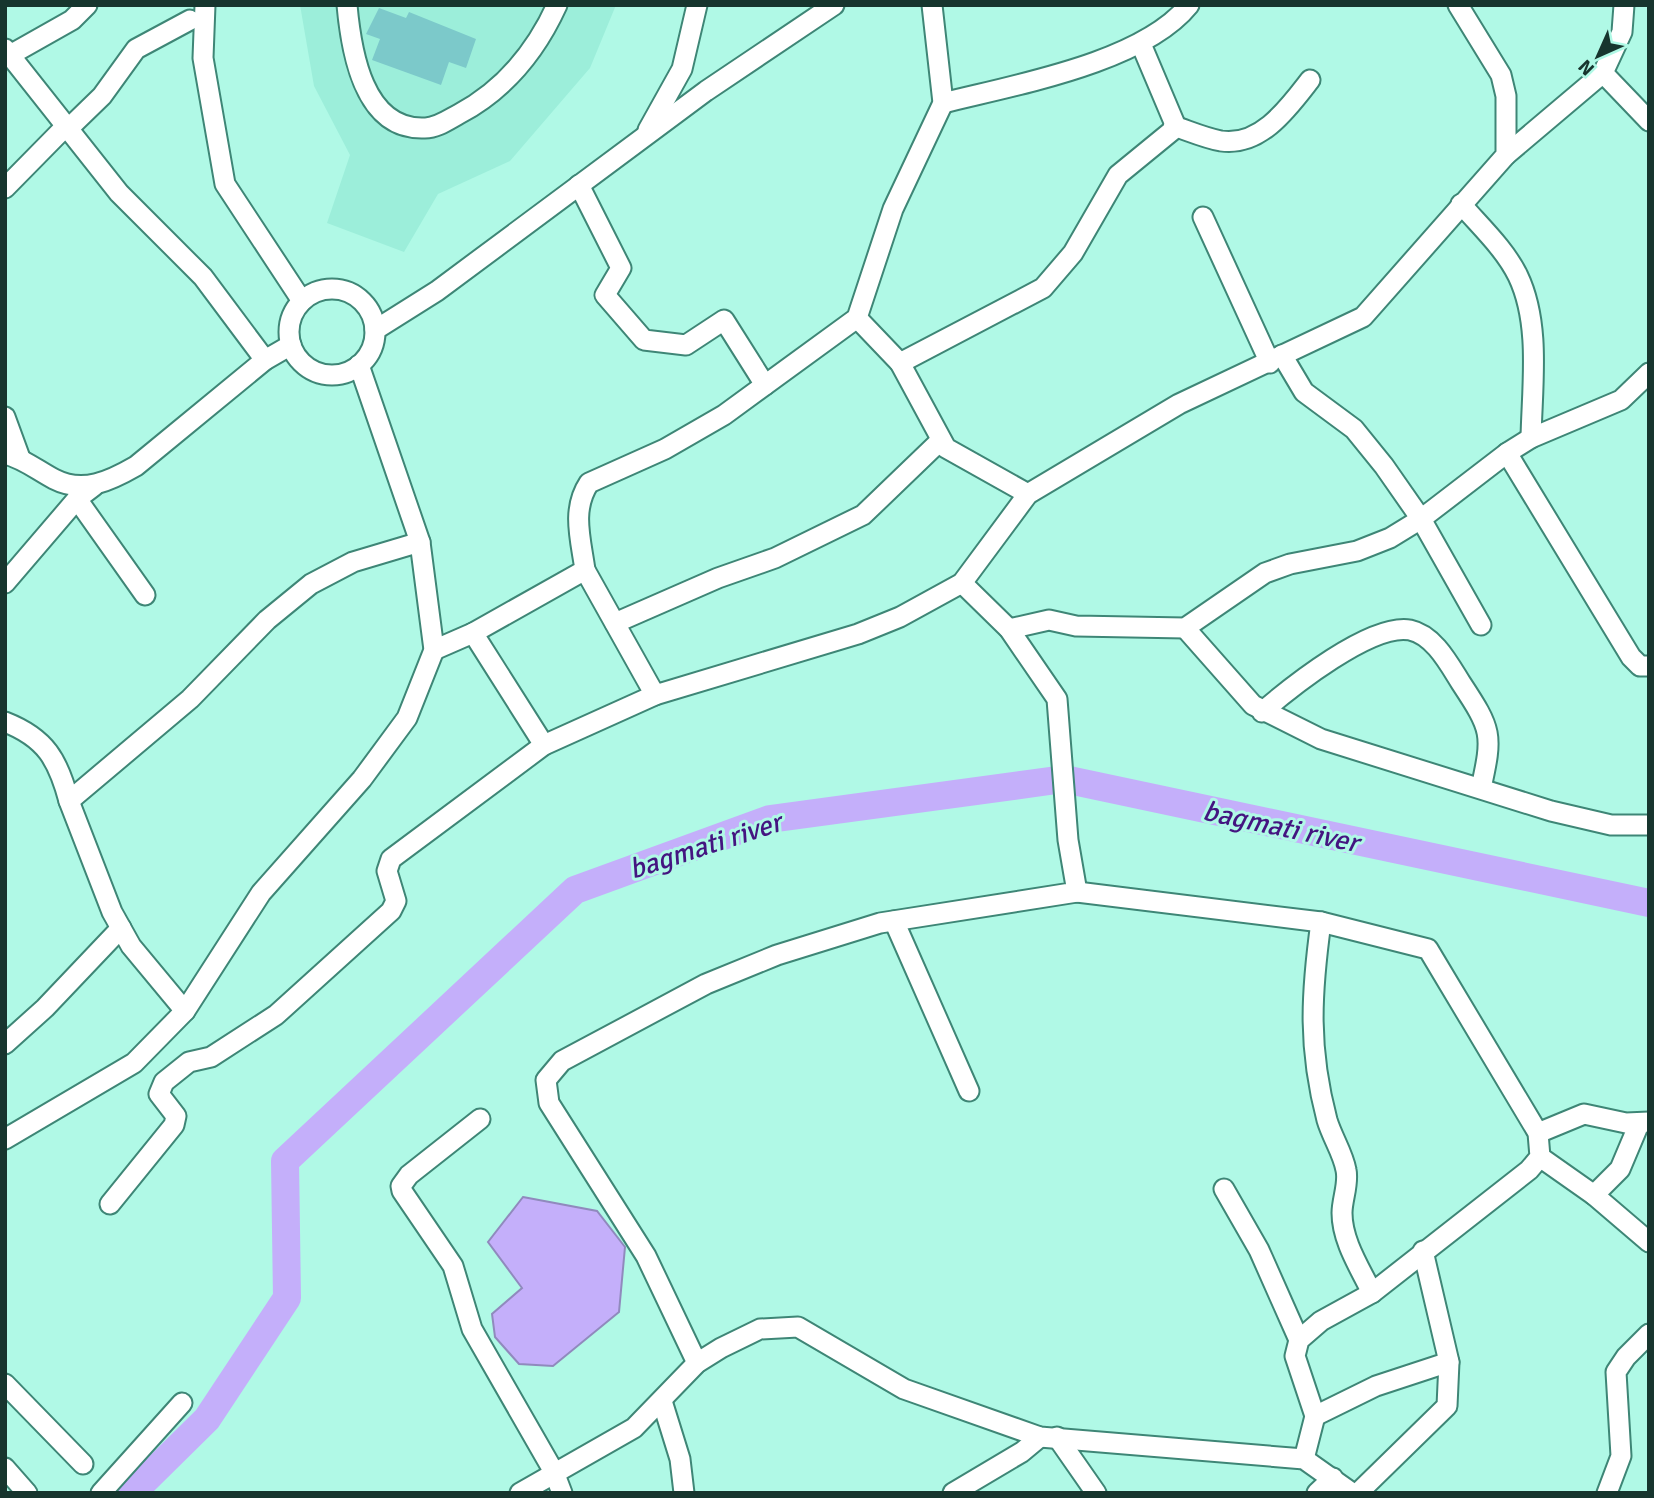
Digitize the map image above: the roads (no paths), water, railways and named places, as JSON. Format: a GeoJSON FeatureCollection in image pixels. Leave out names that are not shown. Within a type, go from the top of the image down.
{"type":"FeatureCollection","features":[{"type":"Feature","properties":{"kind":"street"},"geometry":{"type":"LineString","coordinates":[[87,5],[72,20],[8,52],[119,193],[203,277],[265,360]]}},
{"type":"Feature","properties":{"kind":"street"},"geometry":{"type":"LineString","coordinates":[[203,58],[205,5]]}},
{"type":"Feature","properties":{"kind":"street"},"geometry":{"type":"LineString","coordinates":[[347,5],[355,58],[362,83],[375,103],[391,117],[425,128],[440,124],[471,108],[501,85],[527,57],[557,5]]}},
{"type":"Feature","properties":{"kind":"street"},"geometry":{"type":"LineString","coordinates":[[646,135],[682,69],[697,5]]}},
{"type":"Feature","properties":{"kind":"street"},"geometry":{"type":"LineString","coordinates":[[655,695],[585,570],[578,521],[582,494],[589,483],[689,436],[857,318],[893,208],[943,103],[932,5]]}},
{"type":"Feature","properties":{"kind":"street"},"geometry":{"type":"LineString","coordinates":[[943,103],[1050,76],[1141,44],[1181,16],[1189,5]]}},
{"type":"Feature","properties":{"kind":"street"},"geometry":{"type":"LineString","coordinates":[[1458,5],[1501,75],[1506,96],[1506,155]]}},
{"type":"Feature","properties":{"kind":"street"},"geometry":{"type":"LineString","coordinates":[[110,1204],[174,1125],[174,1111],[159,1094],[164,1082],[189,1062],[211,1057],[276,1015],[395,906],[396,893],[387,871],[391,859],[544,745],[655,695],[859,634],[900,617],[962,583],[1028,494],[1179,404],[1363,317],[1506,155],[1603,73],[1622,32],[1624,5]]}},
{"type":"Feature","properties":{"kind":"street"},"geometry":{"type":"LineString","coordinates":[[375,330],[438,290],[822,8]]}},
{"type":"Feature","properties":{"kind":"street"},"geometry":{"type":"LineString","coordinates":[[5,188],[102,96],[136,49],[188,13],[203,58],[225,184],[303,301]]}},
{"type":"Feature","properties":{"kind":"street"},"geometry":{"type":"LineString","coordinates":[[1141,44],[1174,126]]}},
{"type":"Feature","properties":{"kind":"street"},"geometry":{"type":"LineString","coordinates":[[1603,73],[1649,121]]}},
{"type":"Feature","properties":{"kind":"street"},"geometry":{"type":"LineString","coordinates":[[1174,126],[1220,141],[1236,141],[1255,135],[1287,109],[1310,80]]}},
{"type":"Feature","properties":{"kind":"street"},"geometry":{"type":"LineString","coordinates":[[900,363],[1043,288],[1073,253],[1118,175],[1174,126]]}},
{"type":"Feature","properties":{"kind":"street"},"geometry":{"type":"LineString","coordinates":[[579,185],[621,268],[605,295],[644,340],[686,345],[724,320],[765,385]]}},
{"type":"Feature","properties":{"kind":"street"},"geometry":{"type":"LineString","coordinates":[[1461,204],[1502,252],[1519,278],[1532,347],[1531,438]]}},
{"type":"Feature","properties":{"kind":"street"},"geometry":{"type":"LineString","coordinates":[[1203,217],[1276,359],[1304,392],[1354,429],[1421,519],[1481,625]]}},
{"type":"Feature","properties":{"kind":"street"},"geometry":{"type":"LineString","coordinates":[[324,290],[348,293],[367,307],[375,330],[373,346],[359,365],[349,372],[326,375],[304,365],[291,345],[291,321],[303,301],[324,290]]}},
{"type":"Feature","properties":{"kind":"street"},"geometry":{"type":"LineString","coordinates":[[857,318],[900,363],[940,441],[955,456],[1028,494]]}},
{"type":"Feature","properties":{"kind":"street"},"geometry":{"type":"LineString","coordinates":[[5,583],[76,499],[94,486],[136,466],[265,360],[291,345]]}},
{"type":"Feature","properties":{"kind":"street"},"geometry":{"type":"LineString","coordinates":[[5,1139],[134,1063],[185,1011],[261,893],[384,753],[407,718],[434,650],[420,542],[359,365]]}},
{"type":"Feature","properties":{"kind":"street"},"geometry":{"type":"LineString","coordinates":[[1009,629],[1049,620],[1076,626],[1185,628],[1265,573],[1290,564],[1374,546],[1421,519],[1507,453],[1531,438],[1621,400],[1649,373]]}},
{"type":"Feature","properties":{"kind":"street"},"geometry":{"type":"LineString","coordinates":[[5,417],[13,456],[56,481],[94,486]]}},
{"type":"Feature","properties":{"kind":"street"},"geometry":{"type":"LineString","coordinates":[[615,623],[718,578],[775,558],[863,514],[940,441]]}},
{"type":"Feature","properties":{"kind":"street"},"geometry":{"type":"LineString","coordinates":[[1507,453],[1630,657],[1640,666],[1649,666]]}},
{"type":"Feature","properties":{"kind":"street"},"geometry":{"type":"LineString","coordinates":[[76,499],[145,595]]}},
{"type":"Feature","properties":{"kind":"street"},"geometry":{"type":"LineString","coordinates":[[69,801],[190,699],[267,620],[311,584],[353,562],[420,542]]}},
{"type":"Feature","properties":{"kind":"street"},"geometry":{"type":"LineString","coordinates":[[434,650],[473,633],[585,570]]}},
{"type":"Feature","properties":{"kind":"street"},"geometry":{"type":"LineString","coordinates":[[962,583],[1009,629],[1057,699],[1068,840],[1077,892]]}},
{"type":"Feature","properties":{"kind":"street"},"geometry":{"type":"LineString","coordinates":[[1185,628],[1262,712],[1321,739],[1551,811],[1611,825],[1649,825]]}},
{"type":"Feature","properties":{"kind":"street"},"geometry":{"type":"LineString","coordinates":[[1262,712],[1309,672],[1373,638],[1394,631],[1410,631],[1434,645],[1447,661],[1485,724],[1490,745],[1481,788]]}},
{"type":"Feature","properties":{"kind":"street"},"geometry":{"type":"LineString","coordinates":[[473,633],[544,745]]}},
{"type":"Feature","properties":{"kind":"street"},"geometry":{"type":"LineString","coordinates":[[5,722],[31,735],[49,751],[60,767],[69,801],[121,928],[131,946],[185,1011]]}},
{"type":"Feature","properties":{"kind":"street"},"geometry":{"type":"LineString","coordinates":[[697,1363],[646,1256],[549,1103],[546,1080],[562,1061],[706,984],[777,955],[894,921],[1077,892],[1321,922],[1422,946],[1433,952],[1538,1133],[1540,1157],[1529,1170],[1372,1293],[1321,1321],[1299,1340],[1295,1356],[1315,1416],[1304,1459]]}},
{"type":"Feature","properties":{"kind":"street"},"geometry":{"type":"LineString","coordinates":[[894,921],[969,1091]]}},
{"type":"Feature","properties":{"kind":"street"},"geometry":{"type":"LineString","coordinates":[[1321,922],[1313,984],[1311,1030],[1315,1064],[1328,1124],[1347,1172],[1342,1212],[1345,1232],[1372,1293]]}},
{"type":"Feature","properties":{"kind":"street"},"geometry":{"type":"LineString","coordinates":[[5,1044],[53,1001],[121,928]]}},
{"type":"Feature","properties":{"kind":"street"},"geometry":{"type":"LineString","coordinates":[[1538,1133],[1584,1114],[1644,1123],[1620,1169],[1594,1195]]}},
{"type":"Feature","properties":{"kind":"street"},"geometry":{"type":"LineString","coordinates":[[480,1119],[409,1175],[401,1186],[402,1191],[453,1266],[472,1329],[554,1472],[562,1493]]}},
{"type":"Feature","properties":{"kind":"street"},"geometry":{"type":"LineString","coordinates":[[1540,1157],[1594,1195],[1649,1242]]}},
{"type":"Feature","properties":{"kind":"street"},"geometry":{"type":"LineString","coordinates":[[1224,1189],[1259,1250],[1299,1340]]}},
{"type":"Feature","properties":{"kind":"street"},"geometry":{"type":"LineString","coordinates":[[1359,1493],[1447,1406],[1449,1362],[1423,1251]]}},
{"type":"Feature","properties":{"kind":"street"},"geometry":{"type":"LineString","coordinates":[[520,1493],[634,1428],[697,1363],[760,1329],[798,1327],[904,1389],[1049,1437],[1304,1459],[1352,1493]]}},
{"type":"Feature","properties":{"kind":"street"},"geometry":{"type":"LineString","coordinates":[[1607,1493],[1621,1456],[1616,1372],[1626,1357],[1649,1334]]}},
{"type":"Feature","properties":{"kind":"street"},"geometry":{"type":"LineString","coordinates":[[1315,1416],[1376,1386],[1449,1362]]}},
{"type":"Feature","properties":{"kind":"street"},"geometry":{"type":"LineString","coordinates":[[5,1384],[83,1464]]}},
{"type":"Feature","properties":{"kind":"street"},"geometry":{"type":"LineString","coordinates":[[662,1401],[680,1460],[684,1493]]}},
{"type":"Feature","properties":{"kind":"street"},"geometry":{"type":"LineString","coordinates":[[101,1493],[181,1403]]}},
{"type":"Feature","properties":{"kind":"street"},"geometry":{"type":"LineString","coordinates":[[953,1493],[1049,1437]]}},
{"type":"Feature","properties":{"kind":"street"},"geometry":{"type":"LineString","coordinates":[[1049,1437],[1096,1493]]}},
{"type":"Feature","properties":{"kind":"street"},"geometry":{"type":"LineString","coordinates":[[5,1468],[27,1493]]}},
{"type":"Feature","properties":{"kind":"street"},"geometry":{"type":"LineString","coordinates":[[1317,1493],[1333,1478]]}},
{"type":"Feature","properties":{"kind":"waterway","name":"bagmati river"},"geometry":{"type":"LineString","coordinates":[[132,1493],[207,1419],[287,1298],[285,1161],[575,890],[770,819],[1064,779],[1649,903]]}}]}
